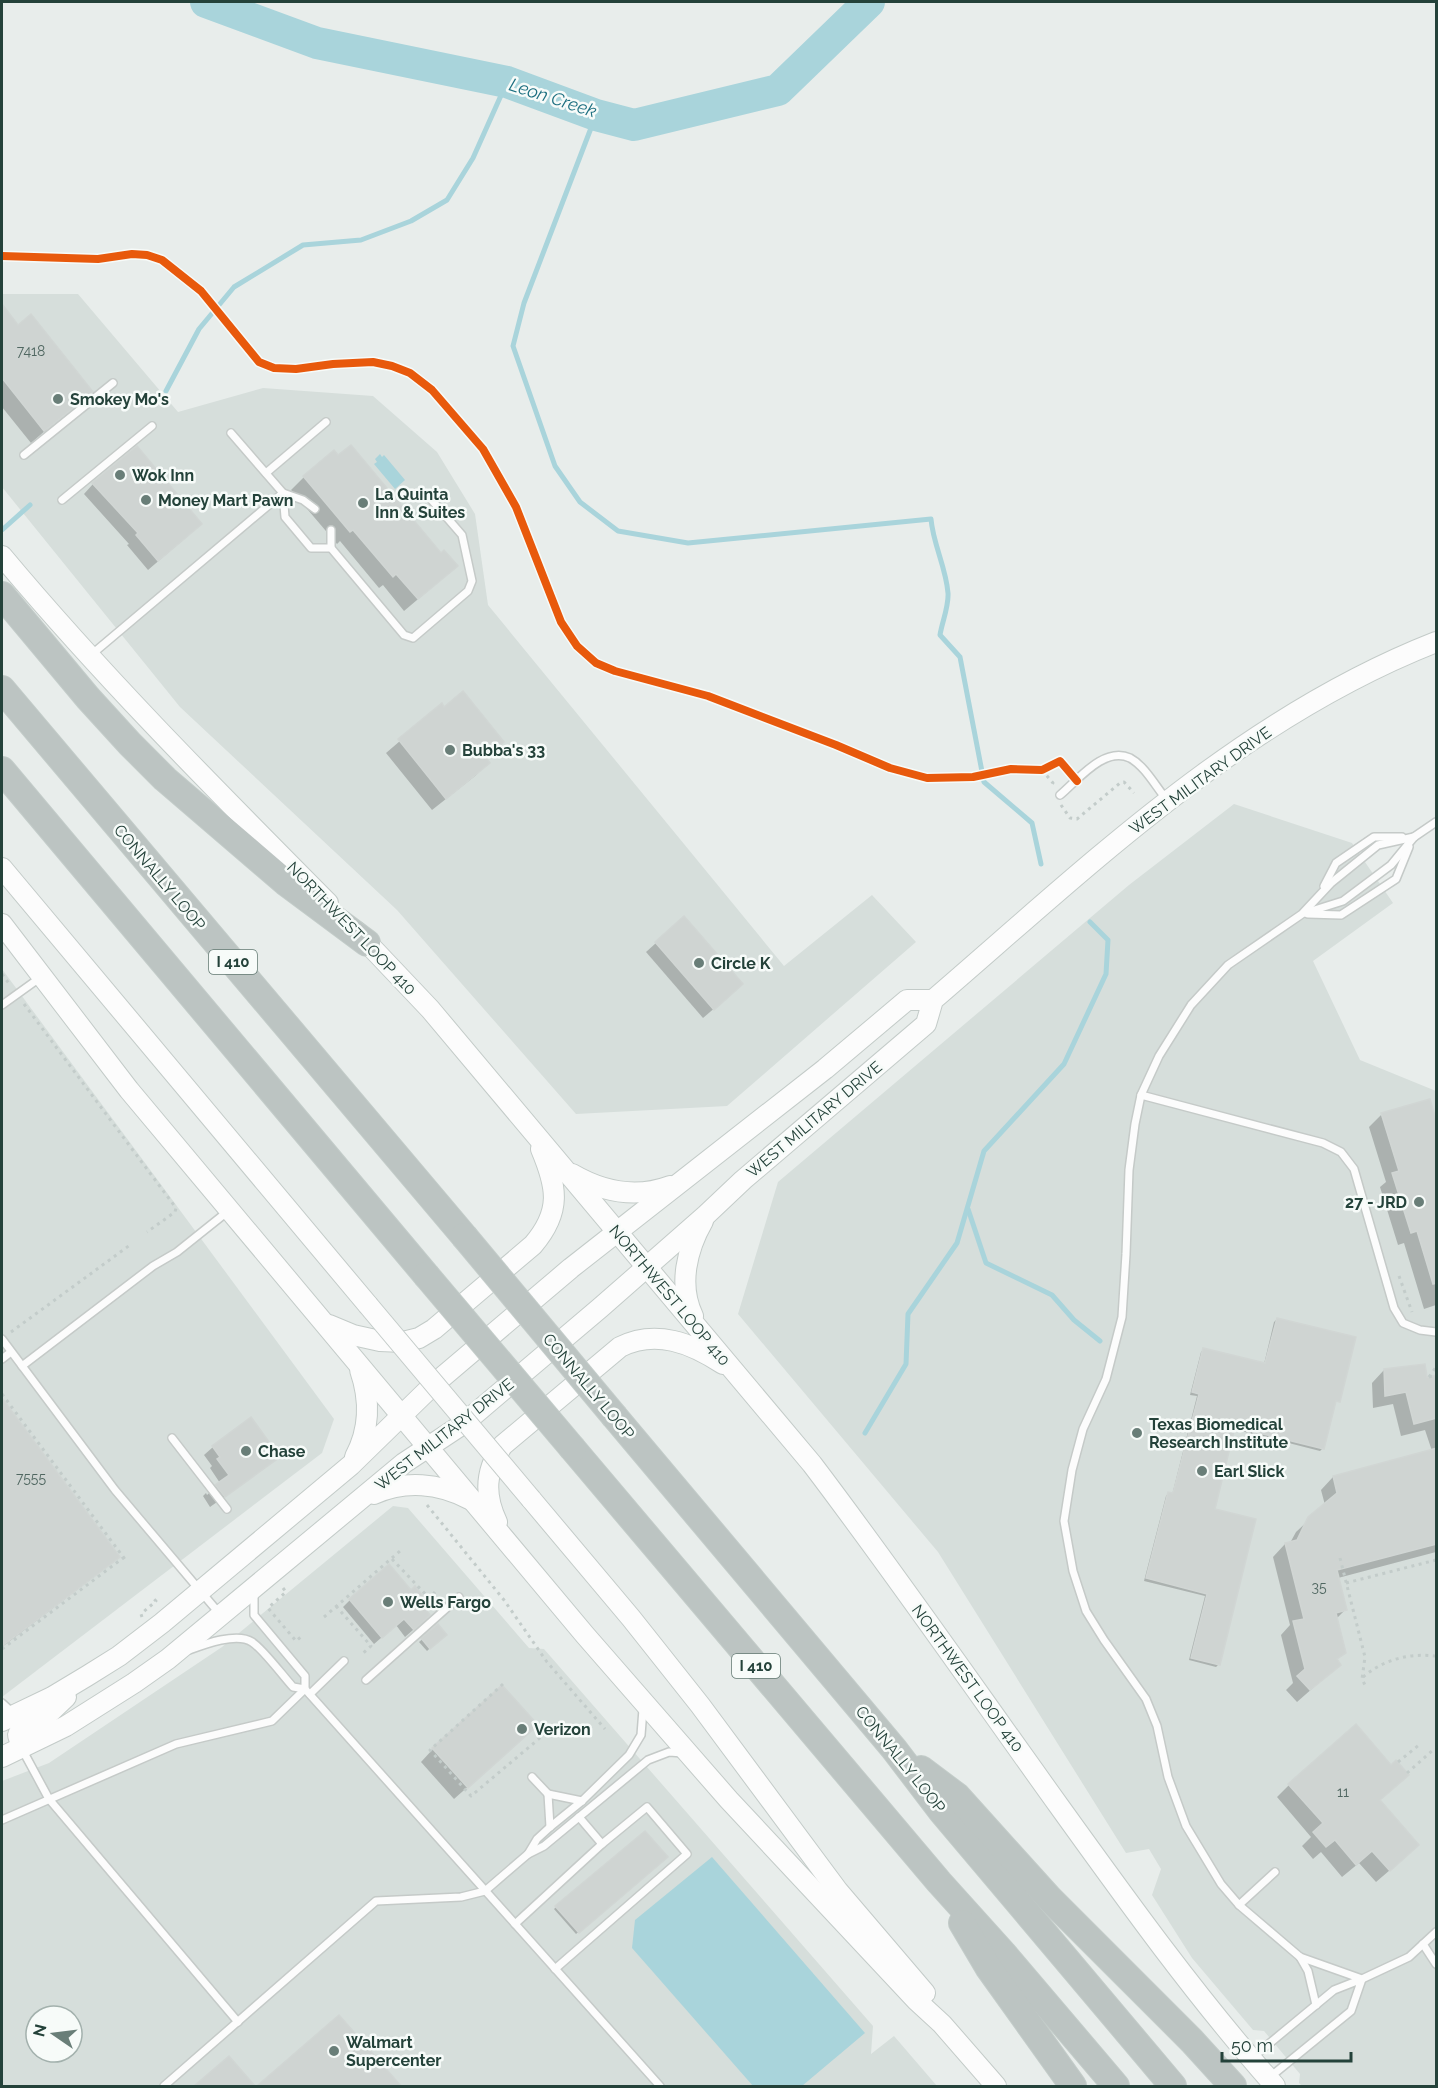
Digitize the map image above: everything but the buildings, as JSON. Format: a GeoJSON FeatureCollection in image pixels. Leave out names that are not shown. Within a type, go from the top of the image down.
{"type":"FeatureCollection","features":[{"type":"Feature","properties":{"kind":"highway"},"geometry":{"type":"LineString","coordinates":[[2,595],[116,729],[165,779],[285,882],[367,943]]}},
{"type":"Feature","properties":{"kind":"highway","name":"CONNALLY LOOP"},"geometry":{"type":"LineString","coordinates":[[2,688],[894,1749],[942,1812],[1173,2086]]}},
{"type":"Feature","properties":{"kind":"highway","name":"I 410"},"geometry":{"type":"LineString","coordinates":[[2,770],[939,1882],[1003,1953],[1116,2086]]}},
{"type":"Feature","properties":{"kind":"highway"},"geometry":{"type":"LineString","coordinates":[[894,1749],[957,1796],[1049,1898],[1233,2086]]}},
{"type":"Feature","properties":{"kind":"highway"},"geometry":{"type":"LineString","coordinates":[[939,1882],[988,1967],[1072,2086]]}},
{"type":"Feature","properties":{"kind":"main road","name":"NORTHWEST LOOP 410"},"geometry":{"type":"LineString","coordinates":[[2,556],[89,657],[430,1009],[735,1371],[831,1489],[1156,1941],[1271,2083]]}},
{"type":"Feature","properties":{"kind":"main road","name":"WEST MILITARY DRIVE"},"geometry":{"type":"LineString","coordinates":[[2,1757],[66,1726],[168,1659],[404,1463],[463,1424],[926,1024],[933,1000],[1167,800],[1248,742],[1313,702],[1372,671],[1437,642]]}},
{"type":"Feature","properties":{"kind":"main road"},"geometry":{"type":"LineString","coordinates":[[2,868],[631,1618],[700,1705],[838,1891],[922,1987],[942,2024]]}},
{"type":"Feature","properties":{"kind":"main road"},"geometry":{"type":"LineString","coordinates":[[2,924],[122,1082],[643,1703],[687,1754],[909,1992],[942,2024],[996,2086]]}},
{"type":"Feature","properties":{"kind":"main road","name":"WEST MILITARY DRIVE"},"geometry":{"type":"LineString","coordinates":[[6,1713],[52,1697],[119,1656],[351,1465],[433,1385],[617,1232],[825,1069],[907,1000],[933,1000]]}},
{"type":"Feature","properties":{"kind":"main road"},"geometry":{"type":"LineString","coordinates":[[324,1322],[353,1335],[380,1341],[403,1342],[419,1338],[434,1329],[533,1245],[548,1224],[555,1198],[551,1175],[536,1135]]}},
{"type":"Feature","properties":{"kind":"main road"},"geometry":{"type":"LineString","coordinates":[[566,1171],[606,1190],[629,1194],[660,1190],[688,1176]]}},
{"type":"Feature","properties":{"kind":"main road"},"geometry":{"type":"LineString","coordinates":[[697,1327],[687,1300],[686,1271],[694,1238],[706,1215]]}},
{"type":"Feature","properties":{"kind":"main road"},"geometry":{"type":"LineString","coordinates":[[509,1544],[488,1500],[489,1473],[496,1455],[503,1445],[610,1354],[637,1340],[665,1338],[687,1344],[735,1371]]}},
{"type":"Feature","properties":{"kind":"main road"},"geometry":{"type":"LineString","coordinates":[[351,1465],[360,1447],[366,1426],[367,1407],[362,1378],[354,1359]]}},
{"type":"Feature","properties":{"kind":"main road"},"geometry":{"type":"LineString","coordinates":[[353,1505],[384,1489],[406,1484],[436,1487],[473,1500]]}},
{"type":"Feature","properties":{"kind":"main road"},"geometry":{"type":"LineString","coordinates":[[22,1748],[18,1735],[21,1729],[44,1718],[87,1676]]}},
{"type":"Feature","properties":{"kind":"lane"},"geometry":{"type":"LineString","coordinates":[[24,455],[113,383]]}},
{"type":"Feature","properties":{"kind":"lane"},"geometry":{"type":"LineString","coordinates":[[266,473],[326,422]]}},
{"type":"Feature","properties":{"kind":"lane"},"geometry":{"type":"LineString","coordinates":[[62,500],[152,426]]}},
{"type":"Feature","properties":{"kind":"lane"},"geometry":{"type":"LineString","coordinates":[[231,433],[283,494],[285,517],[311,548],[331,548]]}},
{"type":"Feature","properties":{"kind":"lane"},"geometry":{"type":"LineString","coordinates":[[283,494],[303,500],[315,509]]}},
{"type":"Feature","properties":{"kind":"lane"},"geometry":{"type":"LineString","coordinates":[[89,657],[283,494]]}},
{"type":"Feature","properties":{"kind":"lane"},"geometry":{"type":"LineString","coordinates":[[332,530],[331,548],[404,635],[413,638],[468,591],[472,581],[462,535],[430,498]]}},
{"type":"Feature","properties":{"kind":"lane"},"geometry":{"type":"LineString","coordinates":[[1060,799],[1101,760],[1115,754],[1130,759],[1141,768],[1167,800]]}},
{"type":"Feature","properties":{"kind":"lane"},"geometry":{"type":"LineString","coordinates":[[1302,914],[1343,901],[1391,865],[1414,837],[1437,822]]}},
{"type":"Feature","properties":{"kind":"lane"},"geometry":{"type":"LineString","coordinates":[[1320,894],[1336,862],[1374,837],[1414,837]]}},
{"type":"Feature","properties":{"kind":"lane"},"geometry":{"type":"LineString","coordinates":[[1316,2005],[1308,1971],[1300,1957],[1239,1905],[1221,1884],[1186,1826],[1168,1777],[1157,1726],[1146,1699],[1086,1611],[1073,1571],[1064,1521],[1072,1470],[1083,1429],[1106,1378],[1122,1317],[1129,1170],[1134,1124],[1141,1095],[1159,1056],[1191,1005],[1228,965],[1302,914],[1331,882],[1378,845],[1414,837]]}},
{"type":"Feature","properties":{"kind":"lane"},"geometry":{"type":"LineString","coordinates":[[1302,914],[1341,915],[1396,879],[1414,837]]}},
{"type":"Feature","properties":{"kind":"lane"},"geometry":{"type":"LineString","coordinates":[[2,1005],[42,977]]}},
{"type":"Feature","properties":{"kind":"lane"},"geometry":{"type":"LineString","coordinates":[[1141,1095],[1323,1143],[1341,1152],[1354,1168],[1395,1308],[1403,1323],[1420,1330],[1437,1332]]}},
{"type":"Feature","properties":{"kind":"lane"},"geometry":{"type":"LineString","coordinates":[[22,1366],[153,1266],[177,1252],[229,1210]]}},
{"type":"Feature","properties":{"kind":"lane"},"geometry":{"type":"LineString","coordinates":[[4,1337],[11,1352],[115,1490],[221,1615]]}},
{"type":"Feature","properties":{"kind":"lane"},"geometry":{"type":"LineString","coordinates":[[2,1359],[11,1352]]}},
{"type":"Feature","properties":{"kind":"lane"},"geometry":{"type":"LineString","coordinates":[[172,1438],[227,1509]]}},
{"type":"Feature","properties":{"kind":"lane"},"geometry":{"type":"LineString","coordinates":[[255,1585],[254,1615],[305,1676],[308,1691],[660,2086]]}},
{"type":"Feature","properties":{"kind":"lane"},"geometry":{"type":"LineString","coordinates":[[366,1680],[459,1597]]}},
{"type":"Feature","properties":{"kind":"lane"},"geometry":{"type":"LineString","coordinates":[[168,1659],[211,1641],[242,1639],[252,1642],[293,1687],[308,1691]]}},
{"type":"Feature","properties":{"kind":"lane"},"geometry":{"type":"LineString","coordinates":[[2,1820],[176,1744],[272,1721],[344,1661]]}},
{"type":"Feature","properties":{"kind":"lane"},"geometry":{"type":"LineString","coordinates":[[528,1854],[537,1839],[582,1801],[629,1755],[641,1735],[644,1724],[643,1703]]}},
{"type":"Feature","properties":{"kind":"lane"},"geometry":{"type":"LineString","coordinates":[[22,1748],[49,1799],[238,2022]]}},
{"type":"Feature","properties":{"kind":"lane"},"geometry":{"type":"LineString","coordinates":[[164,2086],[376,1901],[461,1898],[485,1891],[528,1854],[544,1846],[648,1760],[669,1752],[687,1754]]}},
{"type":"Feature","properties":{"kind":"lane"},"geometry":{"type":"LineString","coordinates":[[532,1777],[548,1794],[582,1801]]}},
{"type":"Feature","properties":{"kind":"lane"},"geometry":{"type":"LineString","coordinates":[[548,1794],[550,1827]]}},
{"type":"Feature","properties":{"kind":"lane"},"geometry":{"type":"LineString","coordinates":[[515,1924],[602,1844],[647,1807],[687,1854],[555,1969]]}},
{"type":"Feature","properties":{"kind":"lane"},"geometry":{"type":"LineString","coordinates":[[579,1817],[602,1844]]}},
{"type":"Feature","properties":{"kind":"lane"},"geometry":{"type":"LineString","coordinates":[[1239,1905],[1275,1872]]}},
{"type":"Feature","properties":{"kind":"lane"},"geometry":{"type":"LineString","coordinates":[[1251,2059],[1334,1990],[1409,1958],[1437,1932]]}},
{"type":"Feature","properties":{"kind":"lane"},"geometry":{"type":"LineString","coordinates":[[1423,1944],[1437,1964]]}},
{"type":"Feature","properties":{"kind":"lane"},"geometry":{"type":"LineString","coordinates":[[1300,1957],[1362,1979]]}},
{"type":"Feature","properties":{"kind":"lane"},"geometry":{"type":"LineString","coordinates":[[1271,2083],[1351,2011],[1362,1979]]}},
{"type":"Feature","properties":{"kind":"path"},"geometry":{"type":"LineString","coordinates":[[1042,770],[1053,783],[1048,788]]}},
{"type":"Feature","properties":{"kind":"path"},"geometry":{"type":"LineString","coordinates":[[1060,799],[1070,818],[1077,819],[1120,783],[1124,782],[1134,793]]}},
{"type":"Feature","properties":{"kind":"path"},"geometry":{"type":"LineString","coordinates":[[2,974],[176,1208],[175,1212],[147,1232]]}},
{"type":"Feature","properties":{"kind":"path"},"geometry":{"type":"LineString","coordinates":[[4,1337],[130,1245]]}},
{"type":"Feature","properties":{"kind":"path"},"geometry":{"type":"LineString","coordinates":[[1399,1276],[1414,1316]]}},
{"type":"Feature","properties":{"kind":"path"},"geometry":{"type":"LineString","coordinates":[[1437,1367],[1430,1377],[1437,1375]]}},
{"type":"Feature","properties":{"kind":"path"},"geometry":{"type":"LineString","coordinates":[[2,1394],[127,1562]]}},
{"type":"Feature","properties":{"kind":"path"},"geometry":{"type":"LineString","coordinates":[[424,1500],[504,1600],[547,1662],[605,1730]]}},
{"type":"Feature","properties":{"kind":"path"},"geometry":{"type":"LineString","coordinates":[[324,1617],[400,1551]]}},
{"type":"Feature","properties":{"kind":"path"},"geometry":{"type":"LineString","coordinates":[[2,1649],[123,1558]]}},
{"type":"Feature","properties":{"kind":"path"},"geometry":{"type":"LineString","coordinates":[[1340,1558],[1365,1657],[1362,1679],[1366,1687]]}},
{"type":"Feature","properties":{"kind":"path"},"geometry":{"type":"LineString","coordinates":[[392,1559],[429,1598],[435,1592]]}},
{"type":"Feature","properties":{"kind":"path"},"geometry":{"type":"LineString","coordinates":[[1346,1583],[1437,1560]]}},
{"type":"Feature","properties":{"kind":"path"},"geometry":{"type":"LineString","coordinates":[[280,1585],[286,1592],[268,1608],[296,1641],[303,1635]]}},
{"type":"Feature","properties":{"kind":"path"},"geometry":{"type":"LineString","coordinates":[[336,1606],[371,1646],[362,1655]]}},
{"type":"Feature","properties":{"kind":"path"},"geometry":{"type":"LineString","coordinates":[[1362,1679],[1370,1671],[1403,1657],[1417,1654],[1437,1656]]}},
{"type":"Feature","properties":{"kind":"path"},"geometry":{"type":"LineString","coordinates":[[503,1684],[430,1750],[471,1796],[547,1732],[552,1724]]}},
{"type":"Feature","properties":{"kind":"path"},"geometry":{"type":"LineString","coordinates":[[1398,1762],[1419,1745]]}},
{"type":"Feature","properties":{"kind":"path"},"geometry":{"type":"LineString","coordinates":[[1407,1773],[1432,1750]]}},
{"type":"Feature","properties":{"kind":"shaded area"},"geometry":{"type":"Polygon","coordinates":[[[2,294],[78,294],[178,412],[263,388],[373,396],[437,452],[475,514],[488,605],[784,966],[872,895],[916,942],[727,1106],[576,1114],[397,910],[180,707],[2,487],[2,294]]]}},
{"type":"Feature","properties":{"kind":"shaded area","name":"Texas Biomedical Research Institute"},"geometry":{"type":"Polygon","coordinates":[[[1234,804],[1352,843],[1393,903],[1313,961],[1360,1060],[1436,1091],[1436,2086],[1302,2086],[1299,2083],[1300,2074],[1264,2031],[1253,2030],[1192,1958],[1152,1895],[1161,1869],[1149,1849],[1126,1853],[938,1552],[738,1314],[778,1182],[1129,885],[1234,804]]]}},
{"type":"Feature","properties":{"kind":"shaded area"},"geometry":{"type":"Polygon","coordinates":[[[2,969],[334,1419],[322,1453],[2,1697],[2,969]]]}},
{"type":"Feature","properties":{"kind":"shaded area"},"geometry":{"type":"Polygon","coordinates":[[[393,1506],[408,1508],[529,1648],[544,1649],[873,2026],[871,2054],[894,2036],[937,2086],[2,2086],[2,1781],[49,1763],[222,1647],[393,1506]]]}},
{"type":"Feature","properties":{"kind":"water"},"geometry":{"type":"Polygon","coordinates":[[[380,454],[382,457],[384,455],[405,480],[395,489],[374,464],[380,454]]]}},
{"type":"Feature","properties":{"kind":"water"},"geometry":{"type":"Polygon","coordinates":[[[712,1857],[865,2033],[802,2086],[753,2086],[632,1948],[635,1920],[712,1857]]]}},
{"type":"Feature","properties":{"kind":"waterway","name":"Leon Creek"},"geometry":{"type":"LineString","coordinates":[[206,2],[317,43],[507,82],[596,115],[634,125],[778,90],[869,2]]}},
{"type":"Feature","properties":{"kind":"waterway"},"geometry":{"type":"LineString","coordinates":[[166,391],[199,329],[234,287],[303,245],[361,240],[411,221],[447,200],[473,158],[507,82]]}},
{"type":"Feature","properties":{"kind":"waterway"},"geometry":{"type":"LineString","coordinates":[[596,115],[524,303],[513,346],[555,466],[580,502],[618,531],[688,543],[931,519],[948,593],[940,635],[960,657],[984,782],[1032,823],[1041,864]]}},
{"type":"Feature","properties":{"kind":"waterway"},"geometry":{"type":"LineString","coordinates":[[2,530],[30,505]]}},
{"type":"Feature","properties":{"kind":"waterway"},"geometry":{"type":"LineString","coordinates":[[865,1433],[906,1364],[908,1314],[957,1243],[984,1151],[1064,1064],[1106,974],[1108,940],[1090,922]]}},
{"type":"Feature","properties":{"kind":"waterway"},"geometry":{"type":"LineString","coordinates":[[968,1209],[986,1263],[1052,1295],[1074,1320],[1100,1341]]}},
{"type":"Feature","properties":{"kind":"cycle path"},"geometry":{"type":"LineString","coordinates":[[2,256],[98,259],[132,254],[147,255],[162,260],[201,291],[259,362],[274,368],[296,369],[373,362],[410,373],[432,390],[483,449],[516,507],[561,622],[577,646],[596,663],[615,671],[708,696],[890,768],[927,778],[973,777],[1011,769],[1042,770],[1060,761],[1077,781]]}},
{"type":"Feature","properties":{"kind":"place","name":"Smokey Mo's"},"geometry":{"type":"Point","coordinates":[58,399]}},
{"type":"Feature","properties":{"kind":"place","name":"Wok Inn"},"geometry":{"type":"Point","coordinates":[120,475]}},
{"type":"Feature","properties":{"kind":"place","name":"Money Mart Pawn"},"geometry":{"type":"Point","coordinates":[146,500]}},
{"type":"Feature","properties":{"kind":"place","name":"La Quinta Inn & Suites"},"geometry":{"type":"Point","coordinates":[363,503]}},
{"type":"Feature","properties":{"kind":"place","name":"Bubba's 33"},"geometry":{"type":"Point","coordinates":[450,750]}},
{"type":"Feature","properties":{"kind":"place","name":"Circle K"},"geometry":{"type":"Point","coordinates":[699,963]}},
{"type":"Feature","properties":{"kind":"place","name":"27 - JRD"},"geometry":{"type":"Point","coordinates":[1419,1202]}},
{"type":"Feature","properties":{"kind":"place","name":"Texas Biomedical Research Institute"},"geometry":{"type":"Point","coordinates":[1137,1433]}},
{"type":"Feature","properties":{"kind":"place","name":"Chase"},"geometry":{"type":"Point","coordinates":[246,1451]}},
{"type":"Feature","properties":{"kind":"place","name":"Earl Slick"},"geometry":{"type":"Point","coordinates":[1202,1471]}},
{"type":"Feature","properties":{"kind":"place","name":"Wells Fargo"},"geometry":{"type":"Point","coordinates":[388,1602]}},
{"type":"Feature","properties":{"kind":"place","name":"Verizon"},"geometry":{"type":"Point","coordinates":[522,1729]}},
{"type":"Feature","properties":{"kind":"place","name":"Walmart Supercenter"},"geometry":{"type":"Point","coordinates":[334,2051]}}]}
